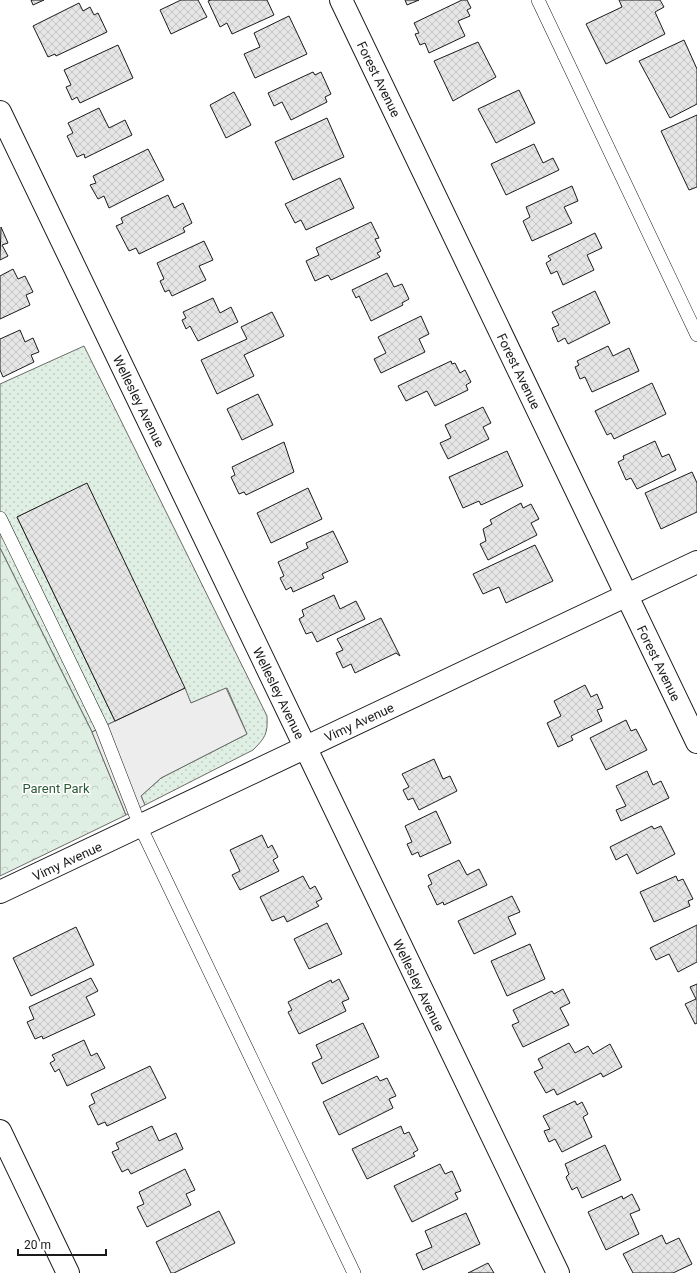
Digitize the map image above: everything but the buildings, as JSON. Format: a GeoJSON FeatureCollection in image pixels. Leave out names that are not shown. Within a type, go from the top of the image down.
{"type":"FeatureCollection","features":[{"type":"Feature","properties":{"kind":"street","name":"Forest Avenue"},"geometry":{"type":"LineString","coordinates":[[341,0],[697,742]]}},
{"type":"Feature","properties":{"kind":"street","name":"Wellesley Avenue"},"geometry":{"type":"LineString","coordinates":[[0,112],[558,1273]]}},
{"type":"Feature","properties":{"kind":"street","name":"Vimy Avenue"},"geometry":{"type":"LineString","coordinates":[[0,892],[697,562]]}},
{"type":"Feature","properties":{"kind":"street"},"geometry":{"type":"LineString","coordinates":[[0,1131],[68,1273]]}},
{"type":"Feature","properties":{"kind":"lane"},"geometry":{"type":"LineString","coordinates":[[538,0],[697,335]]}},
{"type":"Feature","properties":{"kind":"lane"},"geometry":{"type":"LineString","coordinates":[[0,518],[102,728],[140,826],[354,1273]]}},
{"type":"Feature","properties":{"kind":"green space"},"geometry":{"type":"Polygon","coordinates":[[[84,346],[267,716],[265,735],[253,750],[145,805],[141,796],[161,778],[247,734],[227,688],[191,703],[87,484],[17,517],[115,721],[92,732],[0,548],[0,384],[84,346]]]}},
{"type":"Feature","properties":{"kind":"green space","name":"Parent Park"},"geometry":{"type":"Polygon","coordinates":[[[0,548],[92,732],[126,815],[0,876],[0,548]]]}},
{"type":"Feature","properties":{"kind":"shaded area"},"geometry":{"type":"Polygon","coordinates":[[[185,688],[191,703],[226,688],[247,734],[161,778],[141,796],[145,805],[126,815],[92,732],[185,688]]]}}]}
